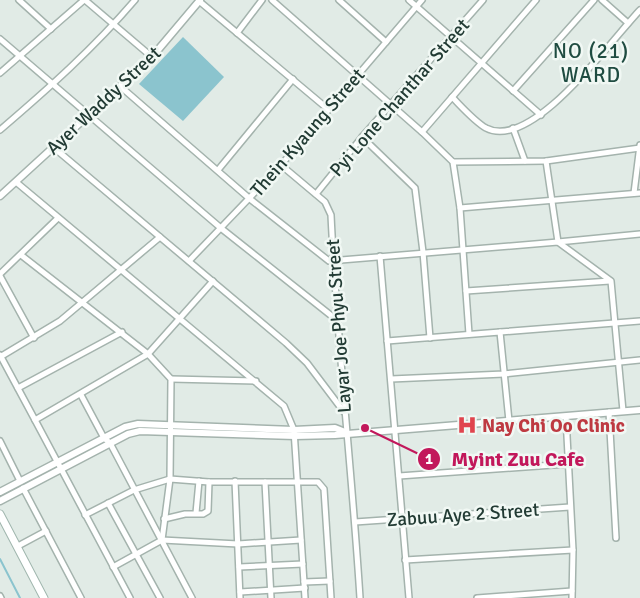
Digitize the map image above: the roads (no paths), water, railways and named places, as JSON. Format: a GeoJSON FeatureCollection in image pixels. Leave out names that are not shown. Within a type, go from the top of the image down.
{"type":"FeatureCollection","features":[{"type":"Feature","properties":{"kind":"main road"},"geometry":{"type":"LineString","coordinates":[[0,514],[44,598]]}},
{"type":"Feature","properties":{"kind":"street"},"geometry":{"type":"LineString","coordinates":[[18,0],[51,29]]}},
{"type":"Feature","properties":{"kind":"street"},"geometry":{"type":"LineString","coordinates":[[0,73],[85,0],[152,57]]}},
{"type":"Feature","properties":{"kind":"street"},"geometry":{"type":"LineString","coordinates":[[0,130],[52,85],[114,24],[135,0]]}},
{"type":"Feature","properties":{"kind":"street"},"geometry":{"type":"LineString","coordinates":[[236,32],[262,0]]}},
{"type":"Feature","properties":{"kind":"street"},"geometry":{"type":"LineString","coordinates":[[272,0],[422,132],[453,162],[460,208],[469,334]]}},
{"type":"Feature","properties":{"kind":"street"},"geometry":{"type":"LineString","coordinates":[[339,0],[386,42]]}},
{"type":"Feature","properties":{"kind":"street"},"geometry":{"type":"LineString","coordinates":[[408,0],[541,115]]}},
{"type":"Feature","properties":{"kind":"street","name":"Thein Kyaung Street"},"geometry":{"type":"LineString","coordinates":[[189,261],[222,229],[281,165],[422,0]]}},
{"type":"Feature","properties":{"kind":"street","name":"Pyi Lone Chanthar Street"},"geometry":{"type":"LineString","coordinates":[[316,194],[362,137],[483,0]]}},
{"type":"Feature","properties":{"kind":"street"},"geometry":{"type":"LineString","coordinates":[[422,132],[536,0]]}},
{"type":"Feature","properties":{"kind":"street"},"geometry":{"type":"LineString","coordinates":[[513,91],[594,0]]}},
{"type":"Feature","properties":{"kind":"street"},"geometry":{"type":"LineString","coordinates":[[602,0],[628,23]]}},
{"type":"Feature","properties":{"kind":"street"},"geometry":{"type":"LineString","coordinates":[[199,1],[328,110]]}},
{"type":"Feature","properties":{"kind":"street","name":"Ayer Waddy Street"},"geometry":{"type":"LineString","coordinates":[[0,196],[152,57],[199,1]]}},
{"type":"Feature","properties":{"kind":"street"},"geometry":{"type":"LineString","coordinates":[[452,97],[487,128],[503,131],[513,128],[541,115],[564,98],[640,10]]}},
{"type":"Feature","properties":{"kind":"street"},"geometry":{"type":"LineString","coordinates":[[0,39],[222,229],[338,321]]}},
{"type":"Feature","properties":{"kind":"street"},"geometry":{"type":"LineString","coordinates":[[218,170],[293,79]]}},
{"type":"Feature","properties":{"kind":"street"},"geometry":{"type":"LineString","coordinates":[[120,87],[250,199],[324,259],[333,262],[423,252],[640,234]]}},
{"type":"Feature","properties":{"kind":"street"},"geometry":{"type":"LineString","coordinates":[[513,128],[525,161]]}},
{"type":"Feature","properties":{"kind":"street"},"geometry":{"type":"LineString","coordinates":[[362,137],[414,188],[423,252],[430,338]]}},
{"type":"Feature","properties":{"kind":"street"},"geometry":{"type":"LineString","coordinates":[[453,162],[546,161],[640,146],[637,193],[460,208]]}},
{"type":"Feature","properties":{"kind":"street"},"geometry":{"type":"LineString","coordinates":[[53,147],[213,281],[307,363],[344,412]]}},
{"type":"Feature","properties":{"kind":"street"},"geometry":{"type":"LineString","coordinates":[[546,161],[558,242],[611,280]]}},
{"type":"Feature","properties":{"kind":"street","name":"Layar Joe Phyu Street"},"geometry":{"type":"LineString","coordinates":[[281,165],[325,202],[331,214],[344,412],[356,522],[360,598]]}},
{"type":"Feature","properties":{"kind":"street"},"geometry":{"type":"LineString","coordinates":[[16,182],[284,406],[295,433],[305,598]]}},
{"type":"Feature","properties":{"kind":"street"},"geometry":{"type":"LineString","coordinates":[[34,338],[0,275],[58,218]]}},
{"type":"Feature","properties":{"kind":"street"},"geometry":{"type":"LineString","coordinates":[[130,598],[0,356],[34,338],[84,303],[160,237]]}},
{"type":"Feature","properties":{"kind":"street"},"geometry":{"type":"LineString","coordinates":[[21,254],[122,332],[148,354],[171,379],[170,479],[162,540]]}},
{"type":"Feature","properties":{"kind":"street"},"geometry":{"type":"LineString","coordinates":[[380,256],[409,598]]}},
{"type":"Feature","properties":{"kind":"street"},"geometry":{"type":"LineString","coordinates":[[466,291],[611,280]]}},
{"type":"Feature","properties":{"kind":"street"},"geometry":{"type":"LineString","coordinates":[[611,280],[623,411]]}},
{"type":"Feature","properties":{"kind":"street"},"geometry":{"type":"LineString","coordinates":[[35,420],[81,395],[148,354],[213,281]]}},
{"type":"Feature","properties":{"kind":"street"},"geometry":{"type":"LineString","coordinates":[[387,341],[640,321]]}},
{"type":"Feature","properties":{"kind":"street"},"geometry":{"type":"LineString","coordinates":[[18,388],[122,332]]}},
{"type":"Feature","properties":{"kind":"street"},"geometry":{"type":"LineString","coordinates":[[500,332],[509,421]]}},
{"type":"Feature","properties":{"kind":"street"},"geometry":{"type":"LineString","coordinates":[[391,379],[504,374],[640,360]]}},
{"type":"Feature","properties":{"kind":"street"},"geometry":{"type":"LineString","coordinates":[[171,379],[256,381]]}},
{"type":"Feature","properties":{"kind":"street"},"geometry":{"type":"LineString","coordinates":[[81,395],[104,438],[110,443],[192,598]]}},
{"type":"Feature","properties":{"kind":"street"},"geometry":{"type":"LineString","coordinates":[[0,501],[104,438],[124,427],[138,424],[170,428],[295,433],[335,428],[346,432],[396,430],[640,410]]}},
{"type":"Feature","properties":{"kind":"street"},"geometry":{"type":"LineString","coordinates":[[609,412],[616,538]]}},
{"type":"Feature","properties":{"kind":"street"},"geometry":{"type":"LineString","coordinates":[[566,417],[573,550],[572,598]]}},
{"type":"Feature","properties":{"kind":"street"},"geometry":{"type":"LineString","coordinates":[[0,492],[20,481],[59,466],[128,434],[170,428]]}},
{"type":"Feature","properties":{"kind":"street"},"geometry":{"type":"LineString","coordinates":[[0,441],[20,481]]}},
{"type":"Feature","properties":{"kind":"street"},"geometry":{"type":"LineString","coordinates":[[399,476],[568,464]]}},
{"type":"Feature","properties":{"kind":"street"},"geometry":{"type":"LineString","coordinates":[[85,515],[134,490],[170,479],[209,482],[318,482],[324,488],[331,598]]}},
{"type":"Feature","properties":{"kind":"street"},"geometry":{"type":"LineString","coordinates":[[196,513],[199,481]]}},
{"type":"Feature","properties":{"kind":"street"},"geometry":{"type":"LineString","coordinates":[[235,481],[240,598]]}},
{"type":"Feature","properties":{"kind":"street"},"geometry":{"type":"LineString","coordinates":[[164,519],[196,513],[203,514],[208,511],[209,482]]}},
{"type":"Feature","properties":{"kind":"street"},"geometry":{"type":"LineString","coordinates":[[265,482],[271,598]]}},
{"type":"Feature","properties":{"kind":"street"},"geometry":{"type":"LineString","coordinates":[[23,488],[81,598]]}},
{"type":"Feature","properties":{"kind":"street"},"geometry":{"type":"LineString","coordinates":[[108,503],[160,598]]}},
{"type":"Feature","properties":{"kind":"street","name":"Zabuu Aye 2 Street"},"geometry":{"type":"LineString","coordinates":[[356,522],[570,507]]}},
{"type":"Feature","properties":{"kind":"street"},"geometry":{"type":"LineString","coordinates":[[18,546],[46,531]]}},
{"type":"Feature","properties":{"kind":"street"},"geometry":{"type":"LineString","coordinates":[[113,567],[162,540],[238,544],[301,540]]}},
{"type":"Feature","properties":{"kind":"street"},"geometry":{"type":"LineString","coordinates":[[405,560],[573,550]]}},
{"type":"Feature","properties":{"kind":"street"},"geometry":{"type":"LineString","coordinates":[[239,567],[303,564]]}},
{"type":"Feature","properties":{"kind":"street"},"geometry":{"type":"LineString","coordinates":[[240,592],[271,590],[330,581]]}},
{"type":"Feature","properties":{"kind":"street"},"geometry":{"type":"LineString","coordinates":[[477,598],[572,591]]}},
{"type":"Feature","properties":{"kind":"water"},"geometry":{"type":"Polygon","coordinates":[[[183,37],[224,77],[183,121],[139,84],[183,37]]]}},
{"type":"Feature","properties":{"kind":"waterway"},"geometry":{"type":"LineString","coordinates":[[0,559],[20,598]]}},
{"type":"Feature","properties":{"kind":"place","name":"Nay Chi Oo Clinic"},"geometry":{"type":"Point","coordinates":[467,425]}},
{"type":"Feature","properties":{"kind":"place","name":"Myint Zuu Cafe"},"geometry":{"type":"Point","coordinates":[365,428]}},
{"type":"Feature","properties":{"kind":"district","name":"NO (21) WARD"},"geometry":{"type":"Point","coordinates":[591,63]}}]}
